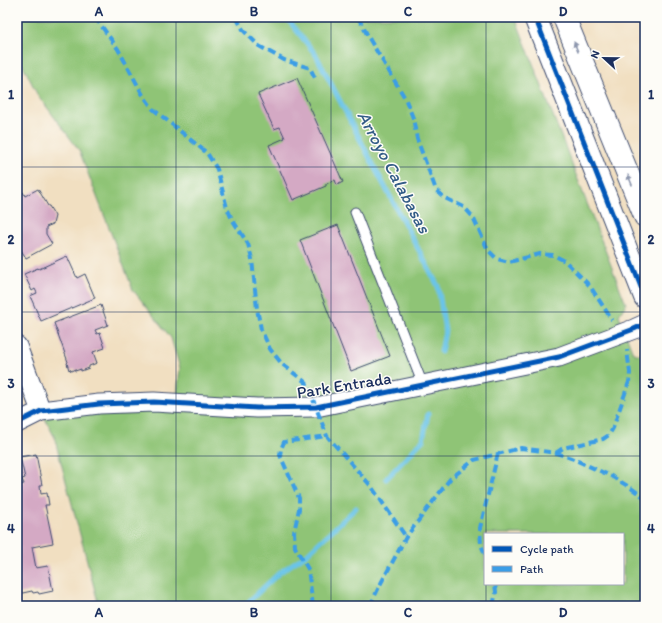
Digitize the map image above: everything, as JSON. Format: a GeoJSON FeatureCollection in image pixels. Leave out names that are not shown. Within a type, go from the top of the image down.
{"type":"FeatureCollection","features":[{"type":"Feature","properties":{"kind":"street"},"geometry":{"type":"LineString","coordinates":[[535,17],[645,297]]}},
{"type":"Feature","properties":{"kind":"street"},"geometry":{"type":"LineString","coordinates":[[564,17],[645,216]]}},
{"type":"Feature","properties":{"kind":"street","name":"Park Entrada"},"geometry":{"type":"LineString","coordinates":[[17,423],[41,411],[99,404],[146,403],[257,408],[316,407],[558,357],[645,324]]}},
{"type":"Feature","properties":{"kind":"street"},"geometry":{"type":"LineString","coordinates":[[17,346],[41,411]]}},
{"type":"Feature","properties":{"kind":"lane"},"geometry":{"type":"LineString","coordinates":[[355,212],[423,385]]}},
{"type":"Feature","properties":{"kind":"green space"},"geometry":{"type":"Polygon","coordinates":[[[17,17],[515,17],[626,304],[619,315],[633,353],[645,356],[645,606],[99,606],[54,436],[41,411],[176,404],[180,368],[171,338],[133,290],[79,150],[37,94],[17,53],[17,17]]]}},
{"type":"Feature","properties":{"kind":"building"},"geometry":{"type":"Polygon","coordinates":[[[297,78],[343,182],[337,185],[335,180],[326,184],[326,186],[293,200],[269,145],[285,138],[280,127],[274,129],[258,94],[297,78]]]}},
{"type":"Feature","properties":{"kind":"building"},"geometry":{"type":"Polygon","coordinates":[[[38,189],[55,216],[53,224],[46,227],[46,234],[52,244],[26,258],[21,250],[17,248],[19,240],[17,240],[17,196],[23,192],[25,196],[38,189]]]}},
{"type":"Feature","properties":{"kind":"building"},"geometry":{"type":"Polygon","coordinates":[[[338,225],[390,356],[351,371],[300,240],[338,225]]]}},
{"type":"Feature","properties":{"kind":"building"},"geometry":{"type":"Polygon","coordinates":[[[67,256],[77,278],[85,274],[95,298],[41,321],[30,296],[37,293],[35,289],[32,291],[24,274],[67,256]]]}},
{"type":"Feature","properties":{"kind":"building"},"geometry":{"type":"Polygon","coordinates":[[[101,305],[108,325],[95,330],[97,334],[100,333],[105,348],[93,352],[97,363],[81,371],[81,369],[75,371],[75,369],[71,371],[70,369],[69,370],[68,362],[54,323],[101,305]]]}},
{"type":"Feature","properties":{"kind":"building"},"geometry":{"type":"Polygon","coordinates":[[[36,454],[42,485],[40,485],[41,494],[47,493],[49,505],[45,505],[53,543],[32,547],[36,568],[48,566],[53,591],[39,594],[38,592],[33,593],[32,591],[18,594],[17,485],[24,484],[22,479],[25,478],[20,457],[36,454]]]}},
{"type":"Feature","properties":{"kind":"waterway","name":"Arroyo Calabasas"},"geometry":{"type":"LineString","coordinates":[[286,17],[316,55],[438,286],[445,331],[441,352]]}},
{"type":"Feature","properties":{"kind":"waterway","name":"Arroyo Calabasas"},"geometry":{"type":"LineString","coordinates":[[386,479],[423,440],[428,414]]}},
{"type":"Feature","properties":{"kind":"waterway","name":"Arroyo Calabasas"},"geometry":{"type":"LineString","coordinates":[[244,606],[279,573],[307,554],[356,508]]}},
{"type":"Feature","properties":{"kind":"marked path"},"geometry":{"type":"LineString","coordinates":[[95,17],[118,49],[143,95],[153,109],[207,153],[217,169],[227,208],[232,219],[248,244],[252,259],[257,309],[261,329],[270,349],[282,364],[307,384],[327,436],[371,486],[406,537]]}},
{"type":"Feature","properties":{"kind":"marked path"},"geometry":{"type":"LineString","coordinates":[[236,17],[244,31],[259,46],[284,60],[310,68],[316,80]]}},
{"type":"Feature","properties":{"kind":"marked path"},"geometry":{"type":"LineString","coordinates":[[358,17],[405,98],[413,118],[417,139],[436,190],[445,198],[464,207],[473,217],[488,250],[497,259],[509,262],[540,254],[553,255],[565,261],[590,286],[612,320]]}},
{"type":"Feature","properties":{"kind":"marked path"},"geometry":{"type":"LineString","coordinates":[[556,453],[563,448],[603,439],[609,435],[613,428],[629,382],[630,373],[627,350]]}},
{"type":"Feature","properties":{"kind":"marked path"},"geometry":{"type":"LineString","coordinates":[[313,606],[308,569],[295,547],[294,532],[299,509],[299,498],[280,455],[284,442],[327,436]]}},
{"type":"Feature","properties":{"kind":"marked path"},"geometry":{"type":"LineString","coordinates":[[370,606],[406,537],[450,479],[474,460],[521,448],[556,453],[611,476],[645,498]]}},
{"type":"Feature","properties":{"kind":"marked path"},"geometry":{"type":"LineString","coordinates":[[484,552],[481,545],[480,528],[498,453]]}},
{"type":"Feature","properties":{"kind":"marked path"},"geometry":{"type":"LineString","coordinates":[[493,606],[496,592],[495,585]]}},
{"type":"Feature","properties":{"kind":"cycle path"},"geometry":{"type":"LineString","coordinates":[[535,17],[645,297]]}},
{"type":"Feature","properties":{"kind":"cycle path"},"geometry":{"type":"LineString","coordinates":[[17,423],[41,411],[99,404],[154,402],[257,408],[316,407],[559,357],[645,324]]}}]}
